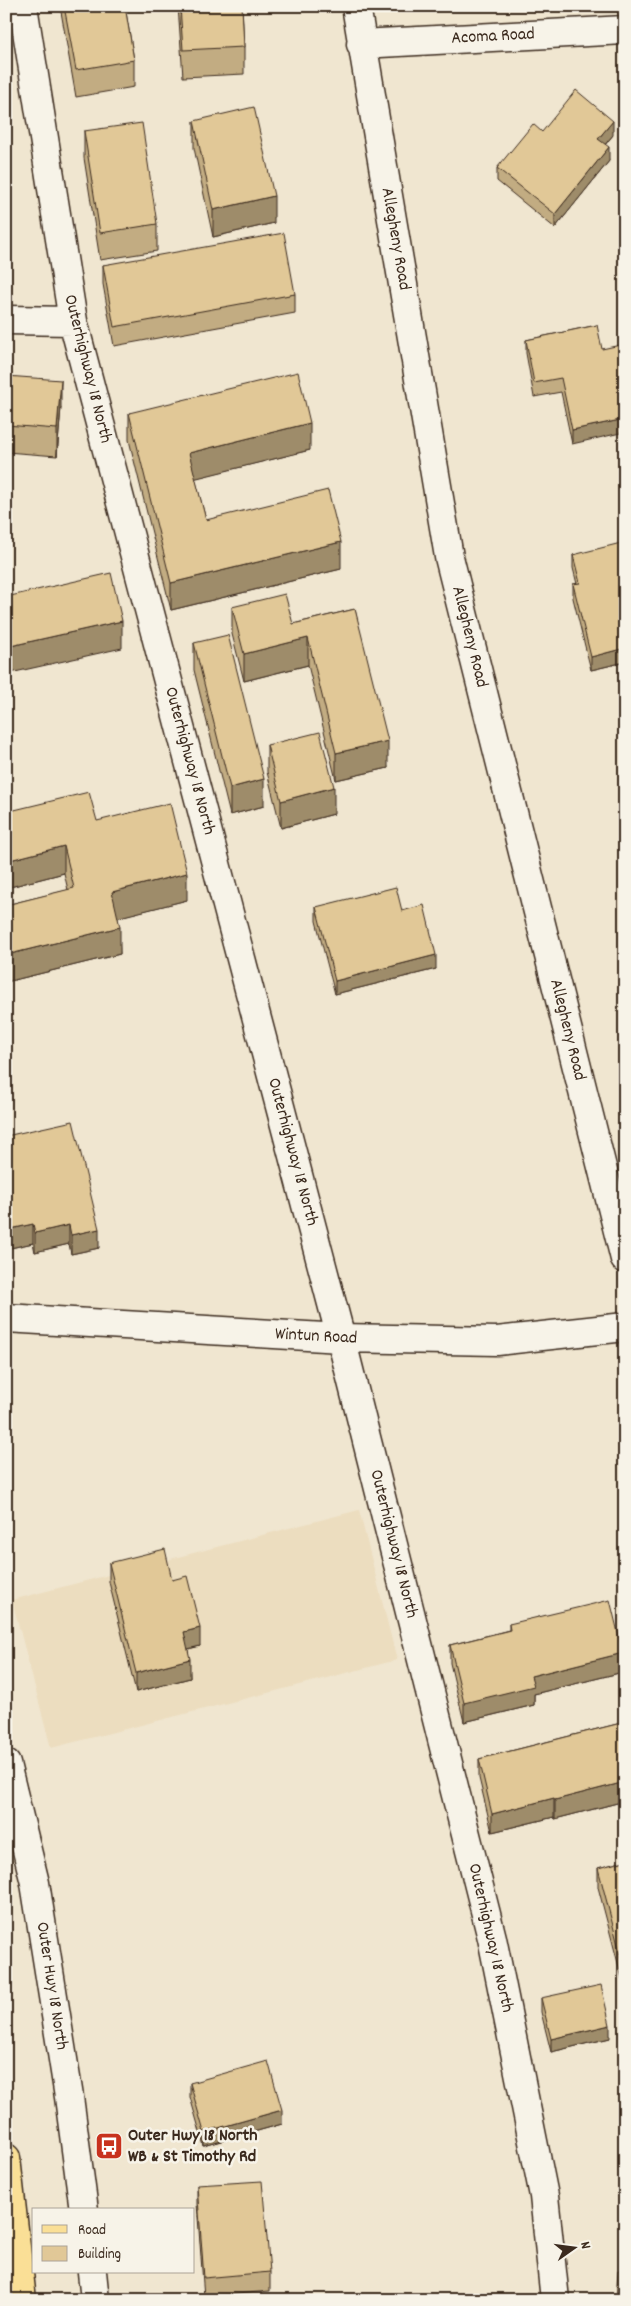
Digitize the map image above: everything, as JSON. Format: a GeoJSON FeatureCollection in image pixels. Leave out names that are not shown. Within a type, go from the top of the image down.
{"type":"FeatureCollection","features":[{"type":"Feature","properties":{"kind":"main road"},"geometry":{"type":"LineString","coordinates":[[6,2158],[22,2300]]}},
{"type":"Feature","properties":{"kind":"street","name":"Outerhighway 18 North"},"geometry":{"type":"LineString","coordinates":[[22,6],[73,321],[341,1338],[492,1938],[544,2196],[555,2300]]}},
{"type":"Feature","properties":{"kind":"street","name":"Allegheny Road"},"geometry":{"type":"LineString","coordinates":[[356,6],[449,557],[625,1259]]}},
{"type":"Feature","properties":{"kind":"street","name":"Acoma Road"},"geometry":{"type":"LineString","coordinates":[[361,44],[625,30]]}},
{"type":"Feature","properties":{"kind":"street"},"geometry":{"type":"LineString","coordinates":[[6,320],[73,321]]}},
{"type":"Feature","properties":{"kind":"street","name":"Wintun Road"},"geometry":{"type":"LineString","coordinates":[[6,1318],[341,1338],[497,1342],[625,1327]]}},
{"type":"Feature","properties":{"kind":"street","name":"Outer Hwy 18 North"},"geometry":{"type":"LineString","coordinates":[[6,1764],[34,1883],[69,2097],[84,2208]]}},
{"type":"Feature","properties":{"kind":"street"},"geometry":{"type":"LineString","coordinates":[[92,2274],[95,2300]]}},
{"type":"Feature","properties":{"kind":"shaded area"},"geometry":{"type":"Polygon","coordinates":[[[359,1510],[397,1660],[51,1748],[12,1600],[359,1510]]]}},
{"type":"Feature","properties":{"kind":"building"},"geometry":{"type":"Polygon","coordinates":[[[64,6],[125,6],[134,60],[76,70],[64,6]]]}},
{"type":"Feature","properties":{"kind":"building"},"geometry":{"type":"Polygon","coordinates":[[[180,6],[242,6],[244,47],[183,50],[180,6]]]}},
{"type":"Feature","properties":{"kind":"building"},"geometry":{"type":"Polygon","coordinates":[[[576,90],[613,121],[598,139],[609,147],[555,214],[497,168],[533,124],[542,132],[576,90]]]}},
{"type":"Feature","properties":{"kind":"building"},"geometry":{"type":"Polygon","coordinates":[[[254,107],[274,196],[213,210],[194,121],[254,107]]]}},
{"type":"Feature","properties":{"kind":"building"},"geometry":{"type":"Polygon","coordinates":[[[142,123],[157,224],[100,233],[84,131],[142,123]]]}},
{"type":"Feature","properties":{"kind":"building"},"geometry":{"type":"Polygon","coordinates":[[[284,233],[295,294],[114,327],[103,265],[284,233]]]}},
{"type":"Feature","properties":{"kind":"building"},"geometry":{"type":"Polygon","coordinates":[[[597,325],[602,349],[625,344],[625,419],[572,430],[561,378],[534,383],[526,340],[597,325]]]}},
{"type":"Feature","properties":{"kind":"building"},"geometry":{"type":"Polygon","coordinates":[[[298,372],[310,423],[189,453],[206,520],[328,490],[341,542],[171,583],[129,413],[298,372]]]}},
{"type":"Feature","properties":{"kind":"building"},"geometry":{"type":"Polygon","coordinates":[[[6,376],[61,380],[57,429],[6,425],[6,376]]]}},
{"type":"Feature","properties":{"kind":"building"},"geometry":{"type":"Polygon","coordinates":[[[621,543],[625,558],[625,648],[591,657],[573,584],[580,583],[573,555],[621,543]]]}},
{"type":"Feature","properties":{"kind":"building"},"geometry":{"type":"Polygon","coordinates":[[[111,573],[122,621],[6,647],[6,597],[111,573]]]}},
{"type":"Feature","properties":{"kind":"building"},"geometry":{"type":"Polygon","coordinates":[[[285,594],[293,624],[355,609],[388,741],[336,753],[308,638],[244,654],[232,607],[285,594]]]}},
{"type":"Feature","properties":{"kind":"building"},"geometry":{"type":"Polygon","coordinates":[[[228,635],[264,779],[230,788],[194,643],[228,635]]]}},
{"type":"Feature","properties":{"kind":"building"},"geometry":{"type":"Polygon","coordinates":[[[320,732],[334,787],[281,801],[267,745],[320,732]]]}},
{"type":"Feature","properties":{"kind":"building"},"geometry":{"type":"Polygon","coordinates":[[[89,792],[97,821],[170,803],[187,873],[112,892],[120,927],[6,955],[6,905],[74,888],[64,846],[6,861],[6,812],[89,792]]]}},
{"type":"Feature","properties":{"kind":"building"},"geometry":{"type":"Polygon","coordinates":[[[396,887],[402,911],[424,905],[436,955],[335,981],[316,907],[396,887]]]}},
{"type":"Feature","properties":{"kind":"building"},"geometry":{"type":"Polygon","coordinates":[[[73,1121],[99,1229],[71,1235],[69,1225],[35,1233],[33,1224],[6,1230],[6,1136],[73,1121]]]}},
{"type":"Feature","properties":{"kind":"building"},"geometry":{"type":"Polygon","coordinates":[[[165,1549],[172,1580],[187,1576],[200,1628],[184,1632],[190,1659],[136,1673],[109,1563],[165,1549]]]}},
{"type":"Feature","properties":{"kind":"building"},"geometry":{"type":"Polygon","coordinates":[[[610,1600],[623,1653],[531,1676],[534,1686],[464,1703],[450,1645],[510,1630],[509,1624],[610,1600]]]}},
{"type":"Feature","properties":{"kind":"building"},"geometry":{"type":"Polygon","coordinates":[[[625,1722],[625,1782],[492,1814],[479,1759],[625,1722]]]}},
{"type":"Feature","properties":{"kind":"building"},"geometry":{"type":"Polygon","coordinates":[[[625,1861],[625,1972],[598,1868],[625,1861]]]}},
{"type":"Feature","properties":{"kind":"building"},"geometry":{"type":"Polygon","coordinates":[[[601,1985],[610,2025],[551,2039],[541,1998],[601,1985]]]}},
{"type":"Feature","properties":{"kind":"building"},"geometry":{"type":"Polygon","coordinates":[[[268,2061],[282,2110],[204,2132],[190,2083],[268,2061]]]}},
{"type":"Feature","properties":{"kind":"building"},"geometry":{"type":"Polygon","coordinates":[[[262,2181],[270,2272],[204,2278],[197,2185],[262,2181]]]}},
{"type":"Feature","properties":{"kind":"building"},"geometry":{"type":"Polygon","coordinates":[[[618,2270],[625,2271],[625,2300],[616,2300],[618,2270]]]}},
{"type":"Feature","properties":{"kind":"place","name":"Outer Hwy 18 North WB & St Timothy Rd"},"geometry":{"type":"Point","coordinates":[109,2146]}}]}
